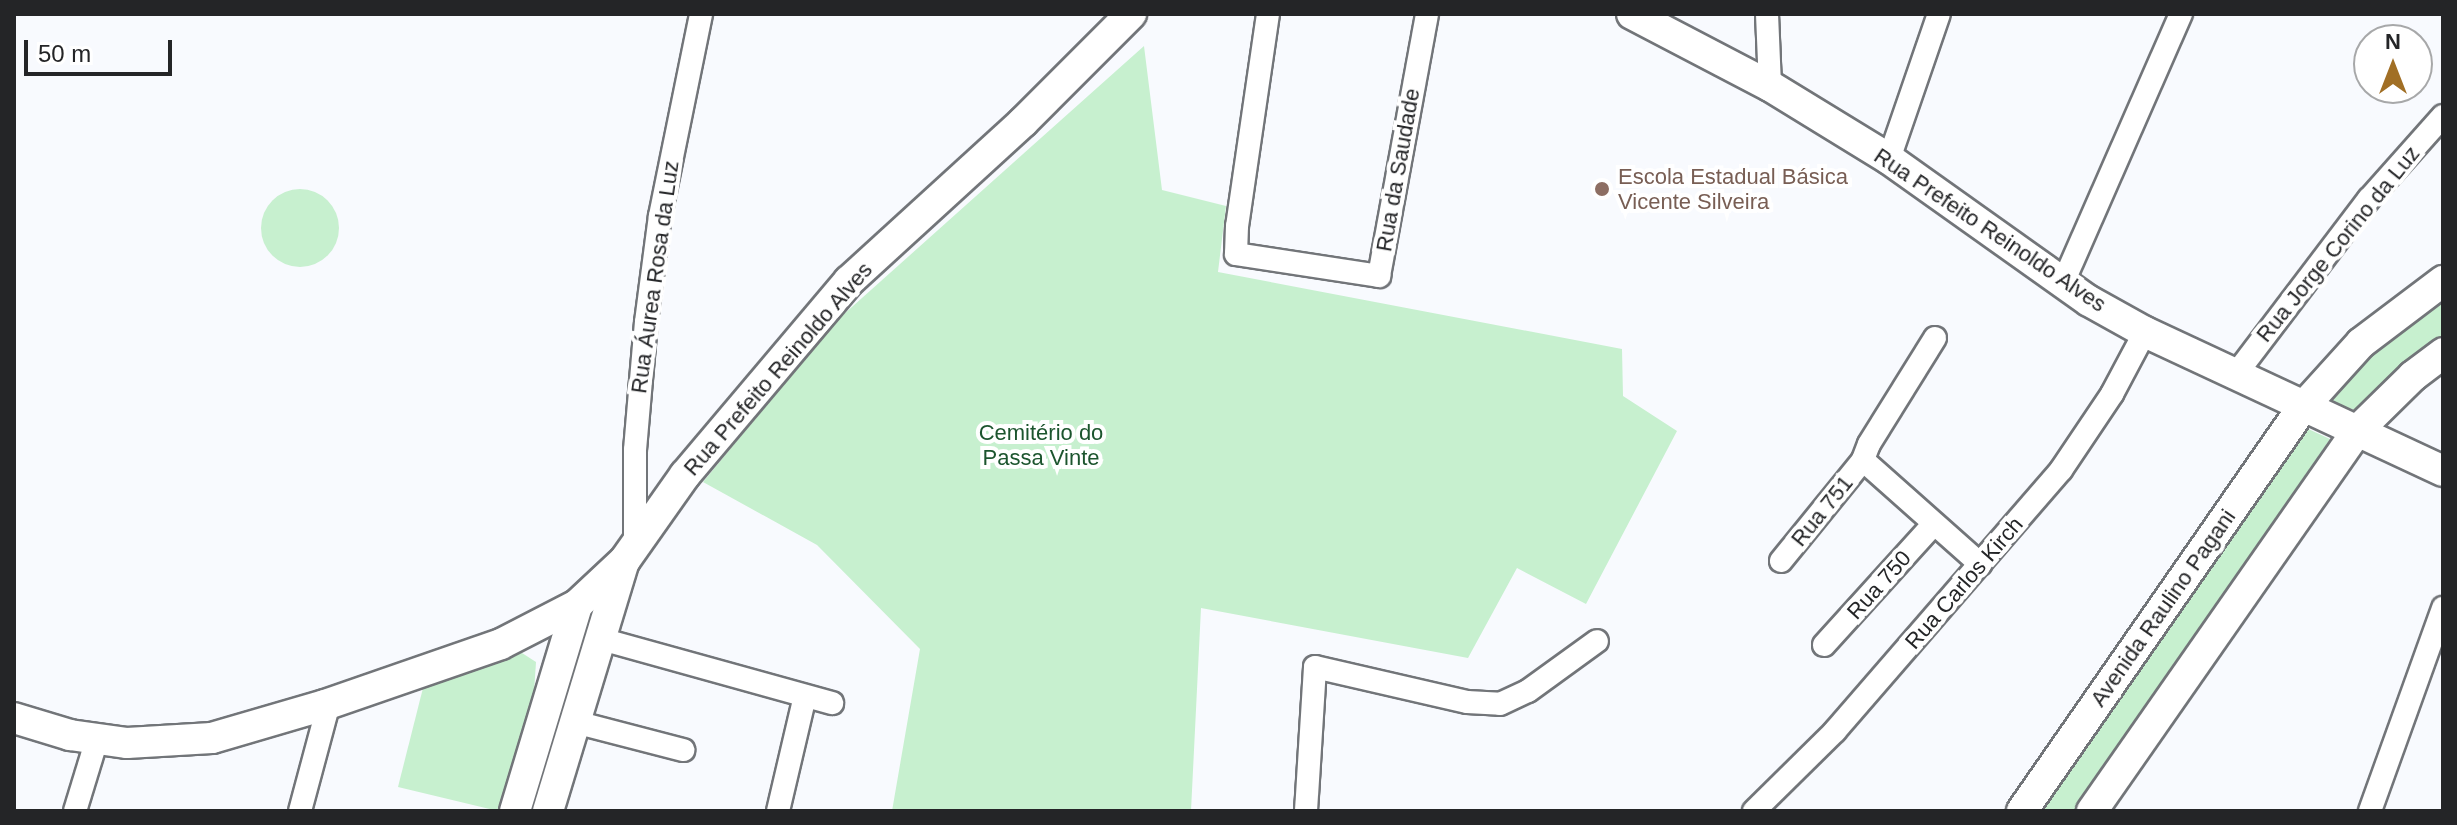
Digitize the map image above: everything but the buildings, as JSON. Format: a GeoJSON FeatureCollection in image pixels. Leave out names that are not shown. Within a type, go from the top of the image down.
{"type":"FeatureCollection","features":[{"type":"Feature","properties":{"kind":"main road","name":"Rua Prefeito Reinoldo Alves"},"geometry":{"type":"LineString","coordinates":[[577,605],[630,552],[685,475],[849,281],[1023,122],[1131,14]]}},
{"type":"Feature","properties":{"kind":"main road","name":"Rua Prefeito Reinoldo Alves"},"geometry":{"type":"LineString","coordinates":[[1632,14],[1770,86],[1889,159],[2062,285],[2145,332],[2443,471]]}},
{"type":"Feature","properties":{"kind":"main road","name":"Avenida Raulino Pagani"},"geometry":{"type":"LineString","coordinates":[[2022,811],[2304,406],[2361,343],[2443,281]]}},
{"type":"Feature","properties":{"kind":"main road"},"geometry":{"type":"LineString","coordinates":[[2092,811],[2357,431],[2413,376],[2443,353]]}},
{"type":"Feature","properties":{"kind":"main road"},"geometry":{"type":"LineString","coordinates":[[548,811],[630,552]]}},
{"type":"Feature","properties":{"kind":"main road"},"geometry":{"type":"LineString","coordinates":[[577,605],[598,648]]}},
{"type":"Feature","properties":{"kind":"main road"},"geometry":{"type":"LineString","coordinates":[[14,718],[97,739],[161,744],[212,738],[329,703],[501,644],[577,605]]}},
{"type":"Feature","properties":{"kind":"main road"},"geometry":{"type":"LineString","coordinates":[[515,811],[577,605]]}},
{"type":"Feature","properties":{"kind":"street","name":"Rua Áurea Rosa da Luz"},"geometry":{"type":"LineString","coordinates":[[630,552],[646,322],[660,216],[701,14]]}},
{"type":"Feature","properties":{"kind":"street","name":"Rua da Saudade"},"geometry":{"type":"LineString","coordinates":[[1268,14],[1236,254],[1379,276],[1427,14]]}},
{"type":"Feature","properties":{"kind":"street"},"geometry":{"type":"LineString","coordinates":[[1767,14],[1770,86]]}},
{"type":"Feature","properties":{"kind":"street"},"geometry":{"type":"LineString","coordinates":[[1889,159],[1939,14]]}},
{"type":"Feature","properties":{"kind":"street"},"geometry":{"type":"LineString","coordinates":[[2062,285],[2181,14]]}},
{"type":"Feature","properties":{"kind":"street","name":"Rua Jorge Corino da Luz"},"geometry":{"type":"LineString","coordinates":[[2236,374],[2369,199],[2443,116]]}},
{"type":"Feature","properties":{"kind":"street","name":"Rua Carlos Kirch"},"geometry":{"type":"LineString","coordinates":[[1754,811],[1835,731],[2084,438],[2145,332]]}},
{"type":"Feature","properties":{"kind":"street","name":"Rua 751"},"geometry":{"type":"LineString","coordinates":[[1781,561],[1863,460],[1869,444],[1935,338]]}},
{"type":"Feature","properties":{"kind":"street"},"geometry":{"type":"LineString","coordinates":[[1863,460],[1980,564]]}},
{"type":"Feature","properties":{"kind":"street","name":"Rua 750"},"geometry":{"type":"LineString","coordinates":[[1824,645],[1933,525]]}},
{"type":"Feature","properties":{"kind":"street"},"geometry":{"type":"LineString","coordinates":[[2370,811],[2443,608]]}},
{"type":"Feature","properties":{"kind":"street"},"geometry":{"type":"LineString","coordinates":[[1306,811],[1315,667],[1467,702],[1500,704],[1528,691],[1597,641]]}},
{"type":"Feature","properties":{"kind":"street"},"geometry":{"type":"LineString","coordinates":[[598,648],[832,703]]}},
{"type":"Feature","properties":{"kind":"street"},"geometry":{"type":"LineString","coordinates":[[778,811],[805,696]]}},
{"type":"Feature","properties":{"kind":"street"},"geometry":{"type":"LineString","coordinates":[[300,811],[329,703]]}},
{"type":"Feature","properties":{"kind":"street"},"geometry":{"type":"LineString","coordinates":[[575,722],[683,750]]}},
{"type":"Feature","properties":{"kind":"street"},"geometry":{"type":"LineString","coordinates":[[75,811],[97,739]]}},
{"type":"Feature","properties":{"kind":"green space","name":"Cemitério do Passa Vinte"},"geometry":{"type":"Polygon","coordinates":[[[1144,46],[1162,190],[1226,206],[1218,272],[1622,349],[1623,396],[1677,431],[1586,604],[1517,568],[1468,658],[1201,608],[1191,811],[892,811],[920,649],[817,545],[703,482],[834,323],[1144,46]]]}},
{"type":"Feature","properties":{"kind":"green space"},"geometry":{"type":"Polygon","coordinates":[[[300,189],[315,192],[328,200],[336,213],[339,228],[336,243],[328,256],[315,264],[300,267],[285,264],[272,256],[264,243],[261,228],[264,213],[272,200],[285,192],[300,189]]]}},
{"type":"Feature","properties":{"kind":"green space"},"geometry":{"type":"Polygon","coordinates":[[[2443,292],[2443,338],[2357,410],[2334,405],[2330,388],[2443,292]]]}},
{"type":"Feature","properties":{"kind":"green space"},"geometry":{"type":"Polygon","coordinates":[[[2304,427],[2330,439],[2075,811],[2038,811],[2304,427]]]}},
{"type":"Feature","properties":{"kind":"green space"},"geometry":{"type":"Polygon","coordinates":[[[522,653],[536,662],[534,692],[498,811],[398,787],[424,684],[522,653]]]}},
{"type":"Feature","properties":{"kind":"place","name":"Escola Estadual Básica Vicente Silveira"},"geometry":{"type":"Point","coordinates":[1602,189]}}]}
